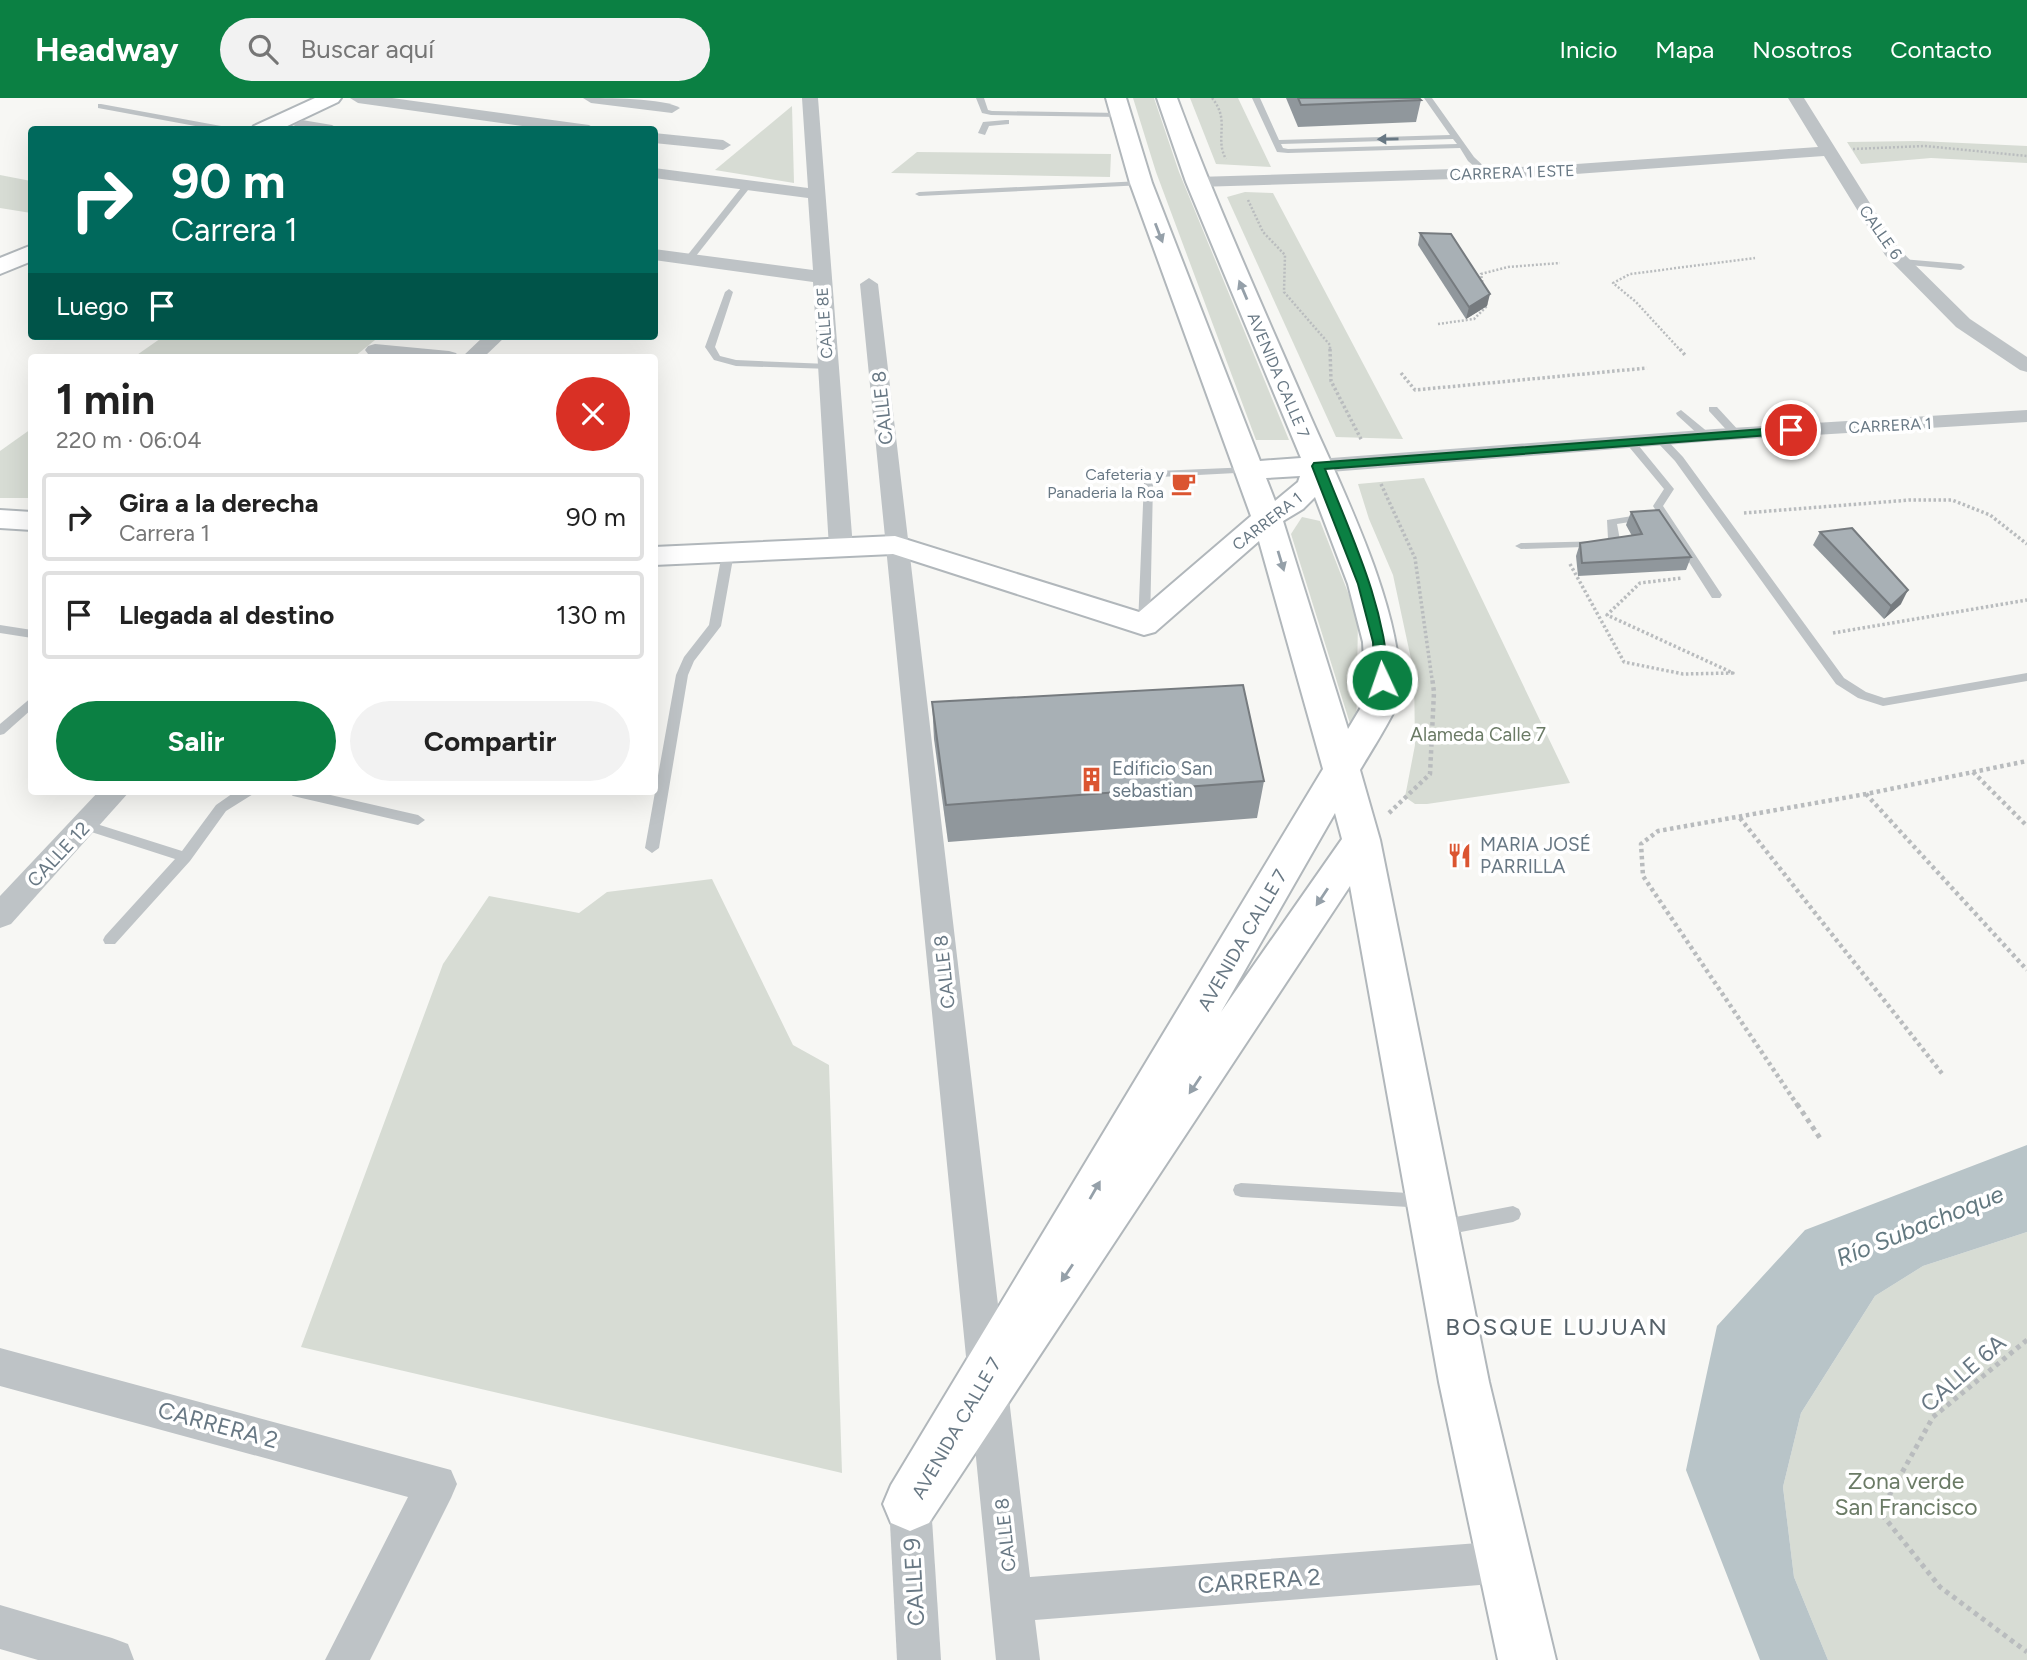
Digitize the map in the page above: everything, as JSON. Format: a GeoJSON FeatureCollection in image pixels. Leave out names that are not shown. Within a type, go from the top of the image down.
{"type":"FeatureCollection","features":[{"type":"Feature","properties":{"kind":"main road"},"geometry":{"type":"LineString","coordinates":[[270,126],[331,98]]}},
{"type":"Feature","properties":{"kind":"main road"},"geometry":{"type":"LineString","coordinates":[[300,126],[359,98]]}},
{"type":"Feature","properties":{"kind":"main road","name":"AVENIDA CALLE 7"},"geometry":{"type":"LineString","coordinates":[[910,1504],[1383,699],[1379,642],[1364,584],[1318,466],[1197,182],[1167,98]]}},
{"type":"Feature","properties":{"kind":"main road"},"geometry":{"type":"LineString","coordinates":[[1120,112],[1141,183],[1267,518],[1310,656],[1361,840],[1464,1382],[1527,1660]]}},
{"type":"Feature","properties":{"kind":"main road"},"geometry":{"type":"LineString","coordinates":[[0,250],[28,238]]}},
{"type":"Feature","properties":{"kind":"main road"},"geometry":{"type":"LineString","coordinates":[[0,267],[28,254]]}},
{"type":"Feature","properties":{"kind":"main road"},"geometry":{"type":"LineString","coordinates":[[1251,470],[1318,466]]}},
{"type":"Feature","properties":{"kind":"main road","name":"CARRERA 1"},"geometry":{"type":"LineString","coordinates":[[1144,625],[1267,518],[1293,503],[1311,485],[1318,466]]}},
{"type":"Feature","properties":{"kind":"main road"},"geometry":{"type":"LineString","coordinates":[[0,519],[28,521]]}},
{"type":"Feature","properties":{"kind":"main road"},"geometry":{"type":"LineString","coordinates":[[658,556],[895,545],[1144,625]]}},
{"type":"Feature","properties":{"kind":"main road","name":"AVENIDA CALLE 7"},"geometry":{"type":"LineString","coordinates":[[910,1504],[1361,840]]}},
{"type":"Feature","properties":{"kind":"street"},"geometry":{"type":"LineString","coordinates":[[359,98],[560,126]]}},
{"type":"Feature","properties":{"kind":"street"},"geometry":{"type":"LineString","coordinates":[[591,98],[675,103],[658,136]]}},
{"type":"Feature","properties":{"kind":"street","name":"CALLE 8E"},"geometry":{"type":"LineString","coordinates":[[810,98],[841,548]]}},
{"type":"Feature","properties":{"kind":"street","name":"CALLE 6"},"geometry":{"type":"LineString","coordinates":[[1796,98],[1891,251],[1964,324],[2027,366]]}},
{"type":"Feature","properties":{"kind":"street"},"geometry":{"type":"LineString","coordinates":[[658,140],[723,145]]}},
{"type":"Feature","properties":{"kind":"street","name":"CARRERA 1 ESTE"},"geometry":{"type":"LineString","coordinates":[[1197,182],[1487,173],[1689,163],[1827,151]]}},
{"type":"Feature","properties":{"kind":"street"},"geometry":{"type":"LineString","coordinates":[[658,174],[817,194]]}},
{"type":"Feature","properties":{"kind":"street"},"geometry":{"type":"LineString","coordinates":[[658,255],[821,277]]}},
{"type":"Feature","properties":{"kind":"street","name":"CALLE 8"},"geometry":{"type":"LineString","coordinates":[[869,284],[895,545],[1018,1660]]}},
{"type":"Feature","properties":{"kind":"street"},"geometry":{"type":"LineString","coordinates":[[475,354],[491,340]]}},
{"type":"Feature","properties":{"kind":"street"},"geometry":{"type":"LineString","coordinates":[[375,350],[417,354]]}},
{"type":"Feature","properties":{"kind":"street","name":"CARRERA 1"},"geometry":{"type":"LineString","coordinates":[[1318,466],[1736,433],[2027,416]]}},
{"type":"Feature","properties":{"kind":"street","name":"CALLE 12"},"geometry":{"type":"LineString","coordinates":[[0,916],[112,795]]}},
{"type":"Feature","properties":{"kind":"street","name":"CARRERA 2"},"geometry":{"type":"LineString","coordinates":[[0,1367],[437,1484],[348,1660]]}},
{"type":"Feature","properties":{"kind":"street","name":"CALLE 9"},"geometry":{"type":"LineString","coordinates":[[910,1504],[919,1660]]}},
{"type":"Feature","properties":{"kind":"street","name":"CARRERA 2"},"geometry":{"type":"LineString","coordinates":[[1012,1600],[1505,1562]]}},
{"type":"Feature","properties":{"kind":"street"},"geometry":{"type":"LineString","coordinates":[[0,1627],[112,1660]]}},
{"type":"Feature","properties":{"kind":"lane"},"geometry":{"type":"LineString","coordinates":[[980,98],[985,111],[991,113],[1120,112]]}},
{"type":"Feature","properties":{"kind":"lane"},"geometry":{"type":"LineString","coordinates":[[1256,98],[1280,149],[1288,152],[1464,146]]}},
{"type":"Feature","properties":{"kind":"lane"},"geometry":{"type":"LineString","coordinates":[[1428,98],[1471,159],[1487,173]]}},
{"type":"Feature","properties":{"kind":"lane"},"geometry":{"type":"LineString","coordinates":[[101,106],[210,126]]}},
{"type":"Feature","properties":{"kind":"lane"},"geometry":{"type":"LineString","coordinates":[[982,132],[986,124],[996,122],[1120,112]]}},
{"type":"Feature","properties":{"kind":"lane"},"geometry":{"type":"LineString","coordinates":[[1276,142],[1456,137]]}},
{"type":"Feature","properties":{"kind":"lane"},"geometry":{"type":"LineString","coordinates":[[919,194],[1141,183]]}},
{"type":"Feature","properties":{"kind":"lane"},"geometry":{"type":"LineString","coordinates":[[689,259],[748,185]]}},
{"type":"Feature","properties":{"kind":"lane"},"geometry":{"type":"LineString","coordinates":[[1902,262],[1961,267]]}},
{"type":"Feature","properties":{"kind":"lane"},"geometry":{"type":"LineString","coordinates":[[729,292],[710,347],[717,358],[736,363],[828,367]]}},
{"type":"Feature","properties":{"kind":"lane"},"geometry":{"type":"LineString","coordinates":[[1713,409],[1736,433]]}},
{"type":"Feature","properties":{"kind":"lane"},"geometry":{"type":"LineString","coordinates":[[1681,413],[1705,436]]}},
{"type":"Feature","properties":{"kind":"lane"},"geometry":{"type":"LineString","coordinates":[[1660,439],[1679,459],[1840,681],[1862,695],[1883,702],[2027,677]]}},
{"type":"Feature","properties":{"kind":"lane"},"geometry":{"type":"LineString","coordinates":[[1630,442],[1669,489],[1658,501],[1658,506],[1716,595]]}},
{"type":"Feature","properties":{"kind":"lane"},"geometry":{"type":"LineString","coordinates":[[1144,625],[1148,483],[1151,478],[1157,474],[1251,470]]}},
{"type":"Feature","properties":{"kind":"lane"},"geometry":{"type":"LineString","coordinates":[[1521,546],[1609,544],[1614,540],[1610,524],[1614,520],[1664,515]]}},
{"type":"Feature","properties":{"kind":"lane"},"geometry":{"type":"LineString","coordinates":[[652,848],[682,675],[688,660],[715,626],[728,553]]}},
{"type":"Feature","properties":{"kind":"lane"},"geometry":{"type":"LineString","coordinates":[[0,629],[28,633]]}},
{"type":"Feature","properties":{"kind":"lane"},"geometry":{"type":"LineString","coordinates":[[0,732],[28,705]]}},
{"type":"Feature","properties":{"kind":"lane"},"geometry":{"type":"LineString","coordinates":[[110,940],[185,857],[221,808],[240,795]]}},
{"type":"Feature","properties":{"kind":"lane"},"geometry":{"type":"LineString","coordinates":[[310,795],[418,820]]}},
{"type":"Feature","properties":{"kind":"lane"},"geometry":{"type":"LineString","coordinates":[[84,825],[185,857]]}},
{"type":"Feature","properties":{"kind":"lane"},"geometry":{"type":"LineString","coordinates":[[1241,1191],[1432,1215],[1513,1214]]}},
{"type":"Feature","properties":{"kind":"path"},"geometry":{"type":"LineString","coordinates":[[1212,98],[1222,110],[1222,152],[1229,166]]}},
{"type":"Feature","properties":{"kind":"path"},"geometry":{"type":"LineString","coordinates":[[1827,151],[1925,146],[2027,156]]}},
{"type":"Feature","properties":{"kind":"path"},"geometry":{"type":"LineString","coordinates":[[1245,192],[1263,232],[1285,255],[1284,292],[1330,345],[1331,380],[1361,438]]}},
{"type":"Feature","properties":{"kind":"path"},"geometry":{"type":"LineString","coordinates":[[1685,355],[1636,302],[1613,283],[1630,274],[1755,258]]}},
{"type":"Feature","properties":{"kind":"path"},"geometry":{"type":"LineString","coordinates":[[1438,324],[1474,319],[1487,306],[1481,274],[1508,267],[1560,262]]}},
{"type":"Feature","properties":{"kind":"path"},"geometry":{"type":"LineString","coordinates":[[1401,373],[1415,390],[1647,368]]}},
{"type":"Feature","properties":{"kind":"path"},"geometry":{"type":"LineString","coordinates":[[1719,515],[1910,500],[1952,500],[1990,515],[2027,544]]}},
{"type":"Feature","properties":{"kind":"path"},"geometry":{"type":"LineString","coordinates":[[1560,545],[1624,662],[1683,674],[1733,673],[1607,615],[1640,583],[1703,576]]}},
{"type":"Feature","properties":{"kind":"path"},"geometry":{"type":"LineString","coordinates":[[1808,637],[2027,600]]}},
{"type":"Feature","properties":{"kind":"path"},"geometry":{"type":"LineString","coordinates":[[1820,1138],[1643,876],[1641,844],[1658,831],[1867,794],[2027,761]]}},
{"type":"Feature","properties":{"kind":"path"},"geometry":{"type":"LineString","coordinates":[[1972,772],[2027,826]]}},
{"type":"Feature","properties":{"kind":"path"},"geometry":{"type":"LineString","coordinates":[[1867,794],[2027,970]]}},
{"type":"Feature","properties":{"kind":"path"},"geometry":{"type":"LineString","coordinates":[[1740,818],[1944,1076]]}},
{"type":"Feature","properties":{"kind":"path","name":"CALLE 6A"},"geometry":{"type":"LineString","coordinates":[[2027,1340],[1933,1417],[1880,1512],[1940,1587],[2027,1652]]}},
{"type":"Feature","properties":{"kind":"green space"},"geometry":{"type":"Polygon","coordinates":[[[1133,98],[1154,98],[1179,172],[1289,440],[1256,440],[1156,172],[1133,98]]]}},
{"type":"Feature","properties":{"kind":"green space"},"geometry":{"type":"Polygon","coordinates":[[[1190,98],[1238,98],[1271,167],[1216,164],[1190,98]]]}},
{"type":"Feature","properties":{"kind":"green space"},"geometry":{"type":"Polygon","coordinates":[[[792,106],[794,183],[715,170],[792,106]]]}},
{"type":"Feature","properties":{"kind":"green space"},"geometry":{"type":"Polygon","coordinates":[[[1919,141],[2027,146],[2027,163],[1931,158],[1861,164],[1847,142],[1919,141]]]}},
{"type":"Feature","properties":{"kind":"green space"},"geometry":{"type":"Polygon","coordinates":[[[917,152],[1111,154],[1110,177],[891,173],[917,152]]]}},
{"type":"Feature","properties":{"kind":"green space"},"geometry":{"type":"Polygon","coordinates":[[[0,175],[28,180],[28,213],[0,208],[0,175]]]}},
{"type":"Feature","properties":{"kind":"green space"},"geometry":{"type":"Polygon","coordinates":[[[1245,192],[1273,193],[1403,439],[1336,437],[1227,197],[1245,192]]]}},
{"type":"Feature","properties":{"kind":"green space"},"geometry":{"type":"Polygon","coordinates":[[[158,340],[375,340],[358,354],[138,354],[158,340]]]}},
{"type":"Feature","properties":{"kind":"green space"},"geometry":{"type":"Polygon","coordinates":[[[28,431],[28,498],[0,498],[0,451],[28,431]]]}},
{"type":"Feature","properties":{"kind":"green space","name":"Alameda Calle 7"},"geometry":{"type":"Polygon","coordinates":[[[1424,478],[1570,783],[1427,804],[1415,804],[1405,797],[1415,745],[1414,673],[1393,575],[1369,519],[1358,484],[1424,478]]]}},
{"type":"Feature","properties":{"kind":"green space"},"geometry":{"type":"Polygon","coordinates":[[[1302,517],[1320,521],[1358,618],[1356,743],[1291,534],[1302,517]]]}},
{"type":"Feature","properties":{"kind":"green space"},"geometry":{"type":"Polygon","coordinates":[[[712,879],[793,1045],[829,1065],[842,1473],[301,1347],[443,964],[489,896],[579,913],[607,892],[712,879]]]}},
{"type":"Feature","properties":{"kind":"green space","name":"Zona verde San Francisco"},"geometry":{"type":"Polygon","coordinates":[[[2027,1232],[2027,1660],[1828,1660],[1794,1577],[1783,1487],[1801,1413],[1875,1296],[1923,1266],[2027,1232]]]}},
{"type":"Feature","properties":{"kind":"water","name":"Río Subachoque"},"geometry":{"type":"Polygon","coordinates":[[[2027,1145],[2027,1232],[1923,1266],[1875,1296],[1801,1413],[1783,1487],[1794,1577],[1828,1660],[1760,1660],[1686,1470],[1717,1326],[1805,1230],[2027,1145]]]}},
{"type":"Feature","properties":{"kind":"building"},"geometry":{"type":"Polygon","coordinates":[[[1298,98],[1419,98],[1421,100],[1301,105],[1298,98]]]}},
{"type":"Feature","properties":{"kind":"building"},"geometry":{"type":"Polygon","coordinates":[[[1420,233],[1451,234],[1490,294],[1469,307],[1420,233]]]}},
{"type":"Feature","properties":{"kind":"building"},"geometry":{"type":"Polygon","coordinates":[[[1659,510],[1691,557],[1582,563],[1580,543],[1642,534],[1631,512],[1659,510]]]}},
{"type":"Feature","properties":{"kind":"building"},"geometry":{"type":"Polygon","coordinates":[[[1852,528],[1908,590],[1891,606],[1820,532],[1852,528]]]}},
{"type":"Feature","properties":{"kind":"building","name":"Edificio San sebastian"},"geometry":{"type":"Polygon","coordinates":[[[1243,685],[1264,781],[946,805],[932,702],[1243,685]]]}},
{"type":"Feature","properties":{"kind":"place","name":"Cafeteria y Panaderia la Roa"},"geometry":{"type":"Point","coordinates":[1184,483]}},
{"type":"Feature","properties":{"kind":"place","name":"Edificio San sebastian"},"geometry":{"type":"Point","coordinates":[1092,779]}},
{"type":"Feature","properties":{"kind":"place","name":"MARIA JOSÉ PARRILLA"},"geometry":{"type":"Point","coordinates":[1460,855]}},
{"type":"Feature","properties":{"kind":"district","name":"BOSQUE LUJUAN"},"geometry":{"type":"Point","coordinates":[1557,1327]}},
{"type":"Feature","properties":{"kind":"route"},"geometry":{"type":"LineString","coordinates":[[1382,680],[1379,642],[1364,584],[1318,466],[1791,430]]}}]}
